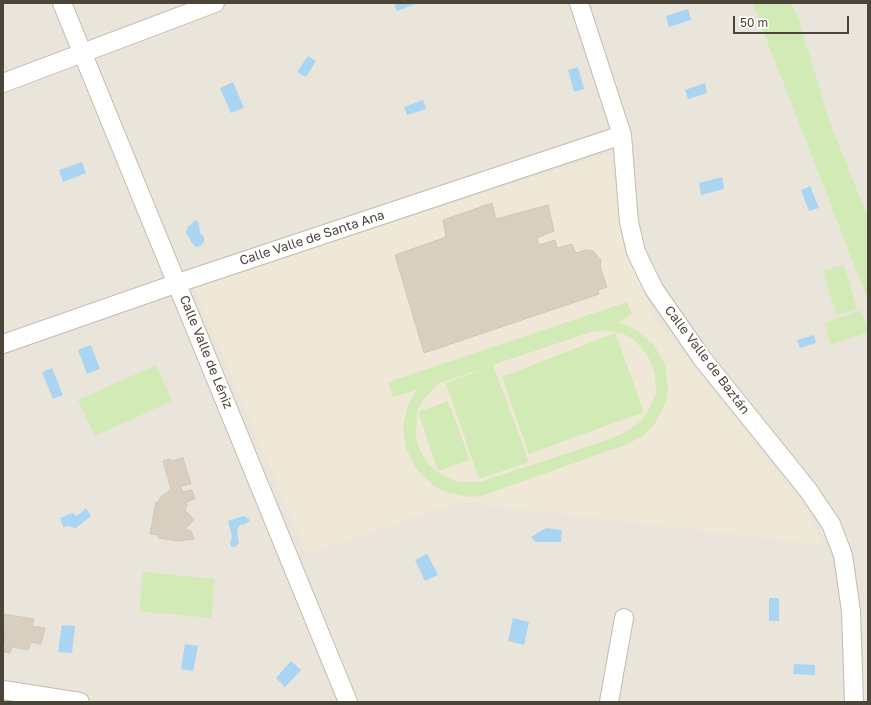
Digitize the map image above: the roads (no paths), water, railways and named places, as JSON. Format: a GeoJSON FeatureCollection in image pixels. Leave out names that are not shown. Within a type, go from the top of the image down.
{"type":"FeatureCollection","features":[{"type":"Feature","properties":{"kind":"street","name":"Calle Valle de Léniz"},"geometry":{"type":"LineString","coordinates":[[62,3],[178,283],[348,702]]}},
{"type":"Feature","properties":{"kind":"street"},"geometry":{"type":"LineString","coordinates":[[3,83],[215,3]]}},
{"type":"Feature","properties":{"kind":"street","name":"Calle Valle de Baztán"},"geometry":{"type":"LineString","coordinates":[[579,3],[622,135],[629,222],[636,252],[654,289],[701,357],[808,490],[831,524],[843,555],[850,604],[854,702]]}},
{"type":"Feature","properties":{"kind":"street","name":"Calle Valle de Santa Ana"},"geometry":{"type":"LineString","coordinates":[[3,344],[178,283],[622,135]]}},
{"type":"Feature","properties":{"kind":"street"},"geometry":{"type":"LineString","coordinates":[[609,702],[624,618]]}},
{"type":"Feature","properties":{"kind":"street"},"geometry":{"type":"LineString","coordinates":[[3,690],[80,702]]}},
{"type":"Feature","properties":{"kind":"water"},"geometry":{"type":"Polygon","coordinates":[[[394,3],[418,3],[397,11],[394,3]]]}},
{"type":"Feature","properties":{"kind":"water"},"geometry":{"type":"Polygon","coordinates":[[[688,9],[691,20],[669,27],[666,16],[688,9]]]}},
{"type":"Feature","properties":{"kind":"water"},"geometry":{"type":"Polygon","coordinates":[[[308,56],[316,61],[306,77],[297,72],[308,56]]]}},
{"type":"Feature","properties":{"kind":"water"},"geometry":{"type":"Polygon","coordinates":[[[578,67],[584,89],[574,92],[568,70],[578,67]]]}},
{"type":"Feature","properties":{"kind":"water"},"geometry":{"type":"Polygon","coordinates":[[[233,82],[244,108],[231,113],[220,88],[233,82]]]}},
{"type":"Feature","properties":{"kind":"water"},"geometry":{"type":"Polygon","coordinates":[[[705,83],[707,93],[688,99],[685,90],[705,83]]]}},
{"type":"Feature","properties":{"kind":"water"},"geometry":{"type":"Polygon","coordinates":[[[423,100],[426,109],[407,115],[404,107],[423,100]]]}},
{"type":"Feature","properties":{"kind":"water"},"geometry":{"type":"Polygon","coordinates":[[[82,162],[86,173],[63,182],[59,170],[82,162]]]}},
{"type":"Feature","properties":{"kind":"water"},"geometry":{"type":"Polygon","coordinates":[[[722,177],[724,189],[701,195],[699,183],[722,177]]]}},
{"type":"Feature","properties":{"kind":"water"},"geometry":{"type":"Polygon","coordinates":[[[810,186],[819,208],[809,211],[801,190],[810,186]]]}},
{"type":"Feature","properties":{"kind":"water"},"geometry":{"type":"Polygon","coordinates":[[[196,220],[199,223],[200,233],[204,237],[204,242],[200,246],[196,247],[186,232],[188,227],[196,220]]]}},
{"type":"Feature","properties":{"kind":"water"},"geometry":{"type":"Polygon","coordinates":[[[814,335],[816,343],[800,348],[797,340],[814,335]]]}},
{"type":"Feature","properties":{"kind":"water"},"geometry":{"type":"Polygon","coordinates":[[[91,345],[100,369],[87,374],[78,350],[91,345]]]}},
{"type":"Feature","properties":{"kind":"water"},"geometry":{"type":"Polygon","coordinates":[[[52,368],[63,395],[53,399],[42,372],[52,368]]]}},
{"type":"Feature","properties":{"kind":"water"},"geometry":{"type":"Polygon","coordinates":[[[86,508],[91,516],[76,528],[67,526],[63,527],[60,518],[72,513],[77,516],[86,508]]]}},
{"type":"Feature","properties":{"kind":"water"},"geometry":{"type":"Polygon","coordinates":[[[244,516],[250,520],[246,524],[240,525],[237,530],[239,543],[235,547],[232,547],[230,544],[232,537],[228,521],[244,516]]]}},
{"type":"Feature","properties":{"kind":"water"},"geometry":{"type":"Polygon","coordinates":[[[546,528],[562,530],[561,542],[536,542],[531,537],[546,528]]]}},
{"type":"Feature","properties":{"kind":"water"},"geometry":{"type":"Polygon","coordinates":[[[427,554],[438,575],[425,581],[415,560],[427,554]]]}},
{"type":"Feature","properties":{"kind":"water"},"geometry":{"type":"Polygon","coordinates":[[[769,598],[779,598],[779,621],[769,621],[769,598]]]}},
{"type":"Feature","properties":{"kind":"water"},"geometry":{"type":"Polygon","coordinates":[[[513,618],[529,622],[524,645],[508,641],[513,618]]]}},
{"type":"Feature","properties":{"kind":"water"},"geometry":{"type":"Polygon","coordinates":[[[62,625],[75,626],[72,653],[58,652],[62,625]]]}},
{"type":"Feature","properties":{"kind":"water"},"geometry":{"type":"Polygon","coordinates":[[[185,644],[198,646],[193,671],[181,669],[185,644]]]}},
{"type":"Feature","properties":{"kind":"water"},"geometry":{"type":"Polygon","coordinates":[[[291,661],[301,670],[285,687],[276,678],[291,661]]]}},
{"type":"Feature","properties":{"kind":"water"},"geometry":{"type":"Polygon","coordinates":[[[794,664],[815,665],[815,675],[793,674],[794,664]]]}}]}
